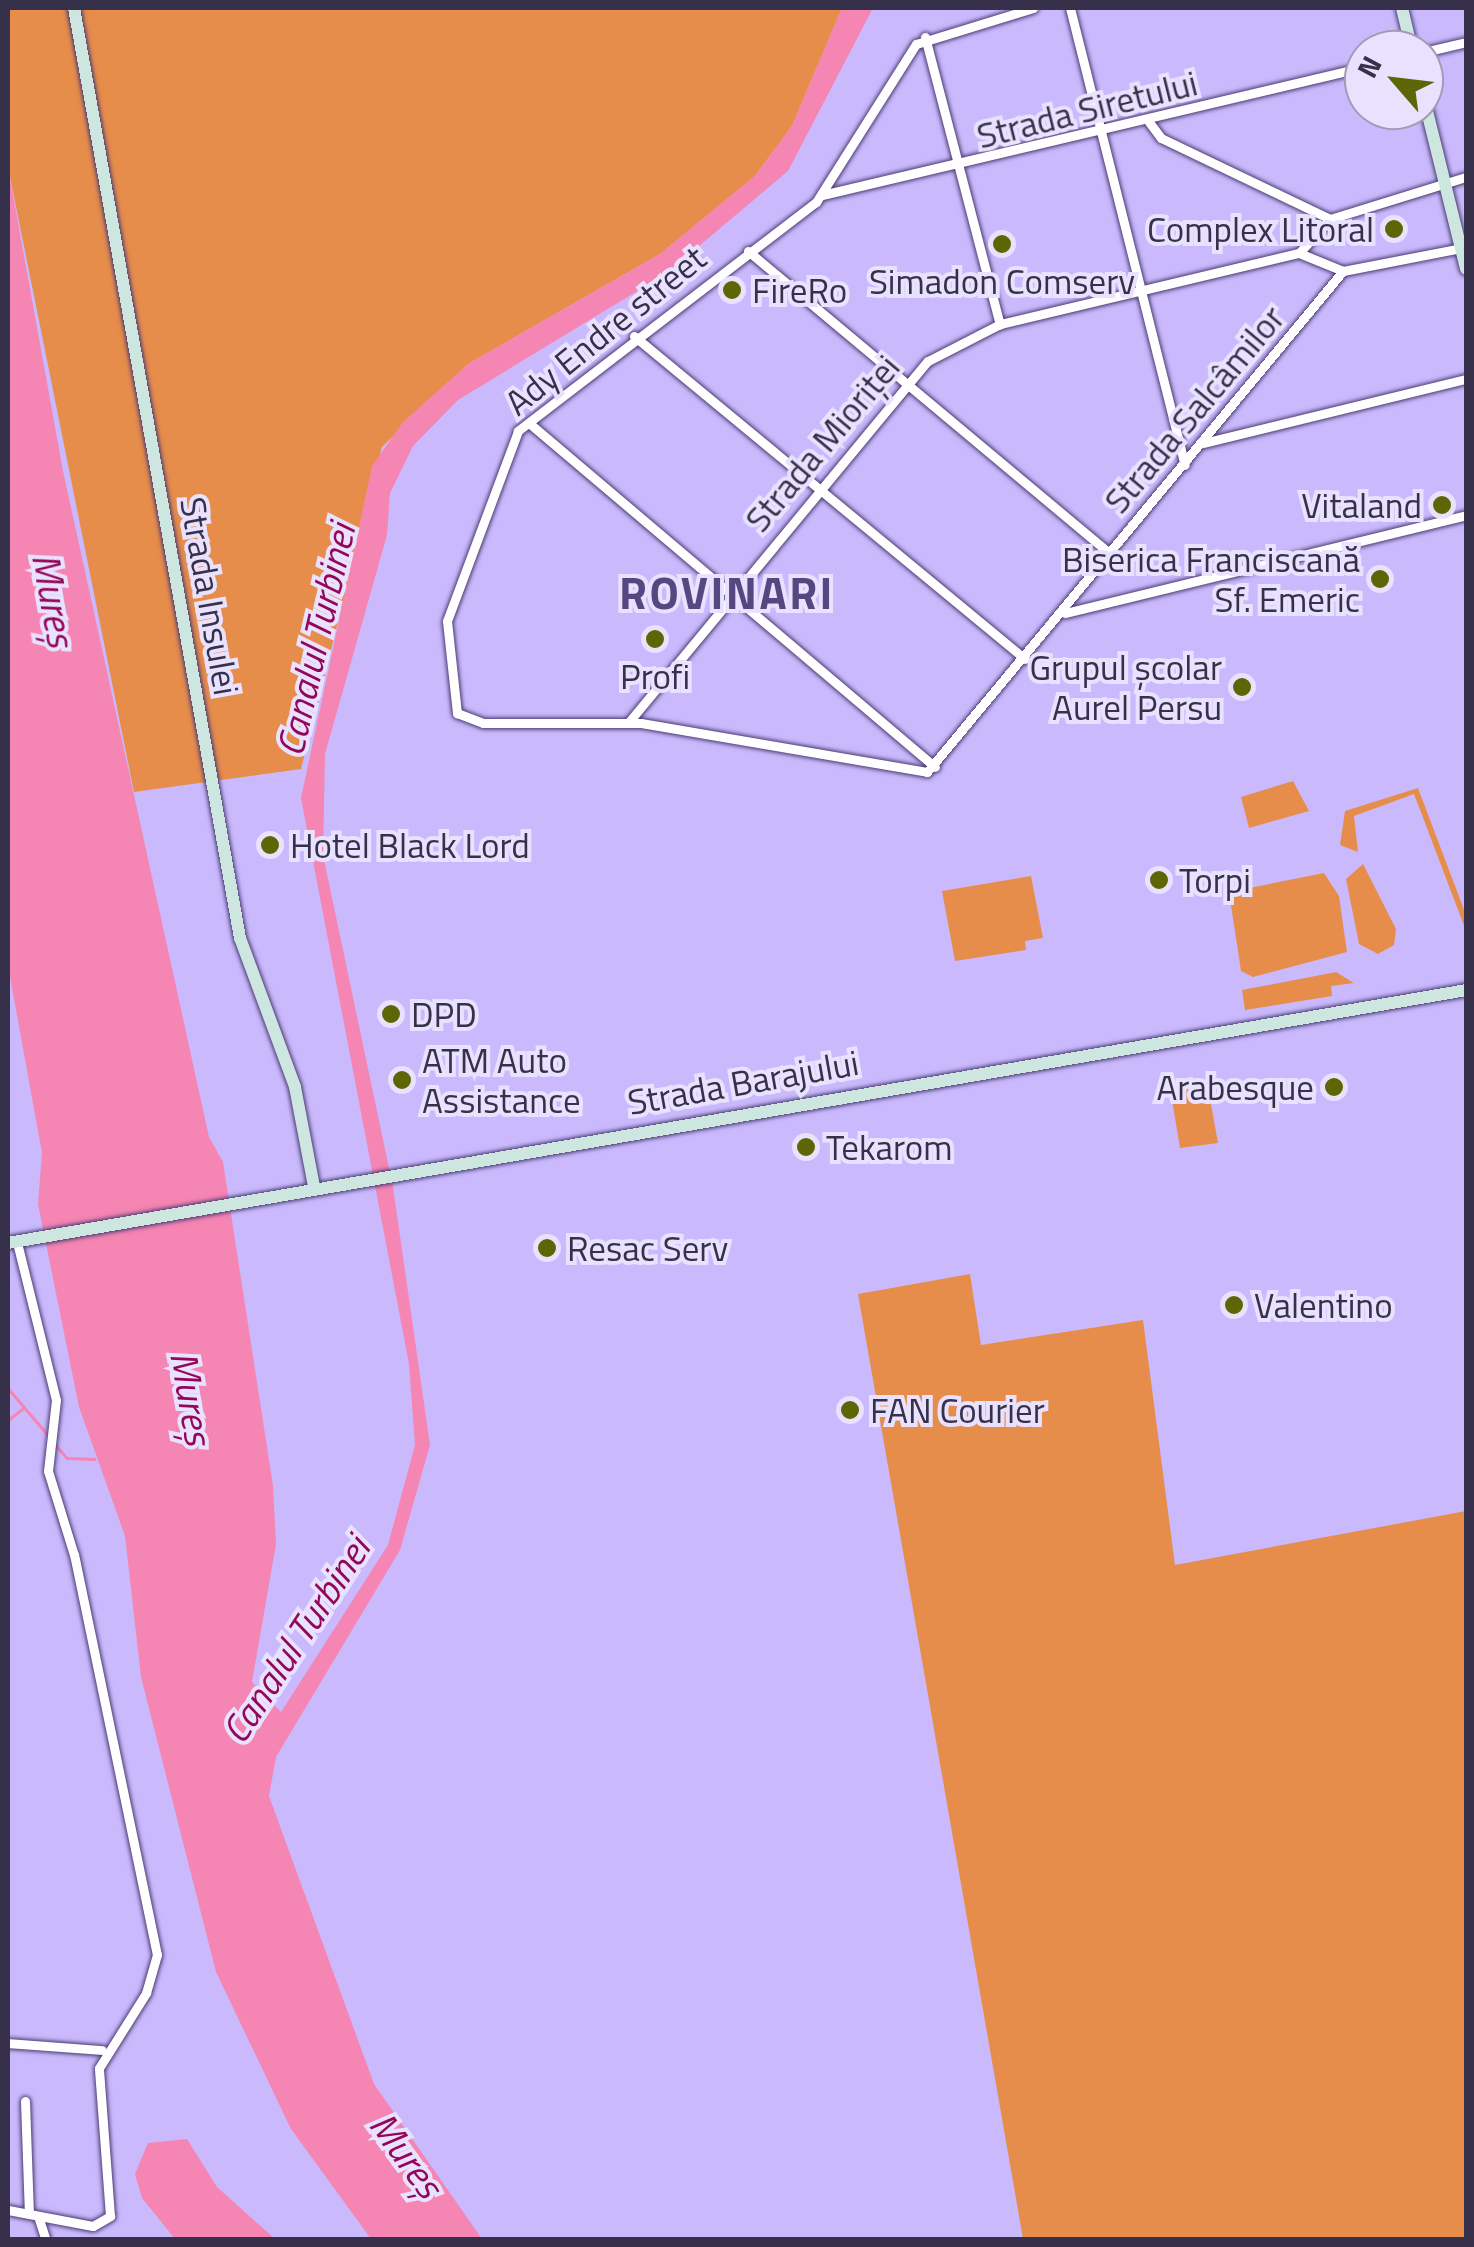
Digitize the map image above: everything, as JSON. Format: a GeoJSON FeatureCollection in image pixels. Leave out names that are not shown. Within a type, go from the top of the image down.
{"type":"FeatureCollection","features":[{"type":"Feature","properties":{"kind":"main road","name":"Strada Insulei"},"geometry":{"type":"LineString","coordinates":[[74,8],[240,938],[296,1087],[314,1187]]}},
{"type":"Feature","properties":{"kind":"main road"},"geometry":{"type":"LineString","coordinates":[[1432,130],[1445,184],[1460,217],[1466,268]]}},
{"type":"Feature","properties":{"kind":"main road","name":"Strada Barajului"},"geometry":{"type":"LineString","coordinates":[[18,1242],[400,1171],[1466,990]]}},
{"type":"Feature","properties":{"kind":"street"},"geometry":{"type":"LineString","coordinates":[[1000,324],[926,37],[1033,8]]}},
{"type":"Feature","properties":{"kind":"street"},"geometry":{"type":"LineString","coordinates":[[1070,8],[1184,466]]}},
{"type":"Feature","properties":{"kind":"street","name":"Ady Endre street"},"geometry":{"type":"LineString","coordinates":[[926,37],[822,195],[634,336],[528,423],[514,439],[458,578],[445,638],[452,703],[474,722],[628,722],[905,774],[935,767]]}},
{"type":"Feature","properties":{"kind":"street","name":"Strada Siretului"},"geometry":{"type":"LineString","coordinates":[[822,195],[961,168],[1344,72]]}},
{"type":"Feature","properties":{"kind":"street"},"geometry":{"type":"LineString","coordinates":[[1149,122],[1161,138],[1330,219]]}},
{"type":"Feature","properties":{"kind":"street"},"geometry":{"type":"LineString","coordinates":[[1461,248],[1342,271],[1299,254],[1330,219],[1466,177]]}},
{"type":"Feature","properties":{"kind":"street"},"geometry":{"type":"LineString","coordinates":[[748,252],[1112,555]]}},
{"type":"Feature","properties":{"kind":"street","name":"Strada Mioriței"},"geometry":{"type":"LineString","coordinates":[[628,722],[905,383],[961,338],[1139,288],[1299,254]]}},
{"type":"Feature","properties":{"kind":"street","name":"Strada Salcâmilor"},"geometry":{"type":"LineString","coordinates":[[935,767],[1342,271]]}},
{"type":"Feature","properties":{"kind":"street"},"geometry":{"type":"LineString","coordinates":[[634,336],[1025,659]]}},
{"type":"Feature","properties":{"kind":"street"},"geometry":{"type":"LineString","coordinates":[[1203,443],[1466,379]]}},
{"type":"Feature","properties":{"kind":"street"},"geometry":{"type":"LineString","coordinates":[[528,423],[935,767]]}},
{"type":"Feature","properties":{"kind":"street"},"geometry":{"type":"LineString","coordinates":[[1062,614],[1466,515]]}},
{"type":"Feature","properties":{"kind":"street"},"geometry":{"type":"LineString","coordinates":[[8,2210],[93,2226],[110,2216],[102,2050],[146,1993],[157,1955],[47,1459],[54,1415],[18,1242]]}},
{"type":"Feature","properties":{"kind":"street"},"geometry":{"type":"LineString","coordinates":[[8,2044],[102,2050]]}},
{"type":"Feature","properties":{"kind":"street"},"geometry":{"type":"LineString","coordinates":[[26,2102],[33,2215],[46,2240]]}},
{"type":"Feature","properties":{"kind":"shaded area"},"geometry":{"type":"Polygon","coordinates":[[[8,8],[842,8],[792,126],[755,176],[660,254],[468,364],[382,447],[301,769],[134,792],[8,167],[8,8]]]}},
{"type":"Feature","properties":{"kind":"shaded area"},"geometry":{"type":"Polygon","coordinates":[[[1293,781],[1309,811],[1249,828],[1241,797],[1293,781]]]}},
{"type":"Feature","properties":{"kind":"shaded area"},"geometry":{"type":"Polygon","coordinates":[[[1418,788],[1466,915],[1466,931],[1414,794],[1354,816],[1358,852],[1340,845],[1345,811],[1418,788]]]}},
{"type":"Feature","properties":{"kind":"shaded area"},"geometry":{"type":"Polygon","coordinates":[[[1363,864],[1396,929],[1394,945],[1378,954],[1359,944],[1346,879],[1363,864]]]}},
{"type":"Feature","properties":{"kind":"shaded area"},"geometry":{"type":"Polygon","coordinates":[[[1324,873],[1339,896],[1347,952],[1253,977],[1241,971],[1229,892],[1324,873]]]}},
{"type":"Feature","properties":{"kind":"shaded area"},"geometry":{"type":"Polygon","coordinates":[[[1031,876],[1043,938],[1025,941],[1026,950],[955,961],[942,891],[1031,876]]]}},
{"type":"Feature","properties":{"kind":"shaded area"},"geometry":{"type":"Polygon","coordinates":[[[1336,972],[1354,983],[1331,986],[1332,996],[1245,1010],[1242,990],[1336,972]]]}},
{"type":"Feature","properties":{"kind":"shaded area"},"geometry":{"type":"Polygon","coordinates":[[[1207,1082],[1218,1143],[1180,1148],[1170,1088],[1207,1082]]]}},
{"type":"Feature","properties":{"kind":"shaded area"},"geometry":{"type":"Polygon","coordinates":[[[970,1274],[981,1345],[1143,1320],[1175,1565],[1466,1511],[1466,2239],[1023,2239],[858,1294],[970,1274]]]}},
{"type":"Feature","properties":{"kind":"water","name":"Mureș"},"geometry":{"type":"Polygon","coordinates":[[[842,8],[873,8],[788,171],[667,273],[458,400],[413,446],[390,493],[387,535],[325,754],[323,855],[393,1187],[430,1445],[400,1550],[276,1757],[269,1796],[374,2084],[482,2239],[371,2239],[291,2129],[216,1972],[141,1677],[125,1536],[79,1407],[38,1204],[42,1153],[8,966],[8,167],[63,471],[209,1137],[223,1162],[273,1486],[276,1544],[252,1682],[281,1712],[388,1545],[415,1445],[409,1364],[301,798],[372,466],[403,422],[468,364],[660,254],[755,176],[792,126],[842,8]]]}},
{"type":"Feature","properties":{"kind":"water"},"geometry":{"type":"Polygon","coordinates":[[[187,2139],[217,2187],[275,2239],[175,2239],[142,2198],[135,2174],[148,2143],[187,2139]]]}},
{"type":"Feature","properties":{"kind":"waterway"},"geometry":{"type":"LineString","coordinates":[[8,1388],[49,1436]]}},
{"type":"Feature","properties":{"kind":"waterway"},"geometry":{"type":"LineString","coordinates":[[8,1420],[22,1409]]}},
{"type":"Feature","properties":{"kind":"waterway"},"geometry":{"type":"LineString","coordinates":[[54,1443],[67,1458],[94,1459]]}},
{"type":"Feature","properties":{"kind":"place","name":"Complex Litoral"},"geometry":{"type":"Point","coordinates":[1394,229]}},
{"type":"Feature","properties":{"kind":"place","name":"Simadon Comserv"},"geometry":{"type":"Point","coordinates":[1002,244]}},
{"type":"Feature","properties":{"kind":"place","name":"FireRo"},"geometry":{"type":"Point","coordinates":[732,290]}},
{"type":"Feature","properties":{"kind":"place","name":"Vitaland"},"geometry":{"type":"Point","coordinates":[1442,505]}},
{"type":"Feature","properties":{"kind":"place","name":"Biserica Franciscană Sf. Emeric"},"geometry":{"type":"Point","coordinates":[1380,579]}},
{"type":"Feature","properties":{"kind":"place","name":"Profi"},"geometry":{"type":"Point","coordinates":[655,639]}},
{"type":"Feature","properties":{"kind":"place","name":"Grupul școlar Aurel Persu"},"geometry":{"type":"Point","coordinates":[1242,687]}},
{"type":"Feature","properties":{"kind":"place","name":"Hotel Black Lord"},"geometry":{"type":"Point","coordinates":[270,845]}},
{"type":"Feature","properties":{"kind":"place","name":"Torpi"},"geometry":{"type":"Point","coordinates":[1159,880]}},
{"type":"Feature","properties":{"kind":"place","name":"DPD"},"geometry":{"type":"Point","coordinates":[391,1014]}},
{"type":"Feature","properties":{"kind":"place","name":"ATM Auto Assistance"},"geometry":{"type":"Point","coordinates":[402,1080]}},
{"type":"Feature","properties":{"kind":"place","name":"Arabesque"},"geometry":{"type":"Point","coordinates":[1334,1087]}},
{"type":"Feature","properties":{"kind":"place","name":"Tekarom"},"geometry":{"type":"Point","coordinates":[806,1147]}},
{"type":"Feature","properties":{"kind":"place","name":"Resac Serv"},"geometry":{"type":"Point","coordinates":[547,1248]}},
{"type":"Feature","properties":{"kind":"place","name":"Valentino"},"geometry":{"type":"Point","coordinates":[1234,1305]}},
{"type":"Feature","properties":{"kind":"place","name":"FAN Courier"},"geometry":{"type":"Point","coordinates":[850,1410]}},
{"type":"Feature","properties":{"kind":"district","name":"ROVINARI"},"geometry":{"type":"Point","coordinates":[727,593]}},
{"type":"Feature","properties":{"kind":"water label","name":"Canalul Turbinei"},"geometry":{"type":"Point","coordinates":[316,640]}},
{"type":"Feature","properties":{"kind":"water label","name":"Canalul Turbinei"},"geometry":{"type":"Point","coordinates":[296,1640]}}]}
